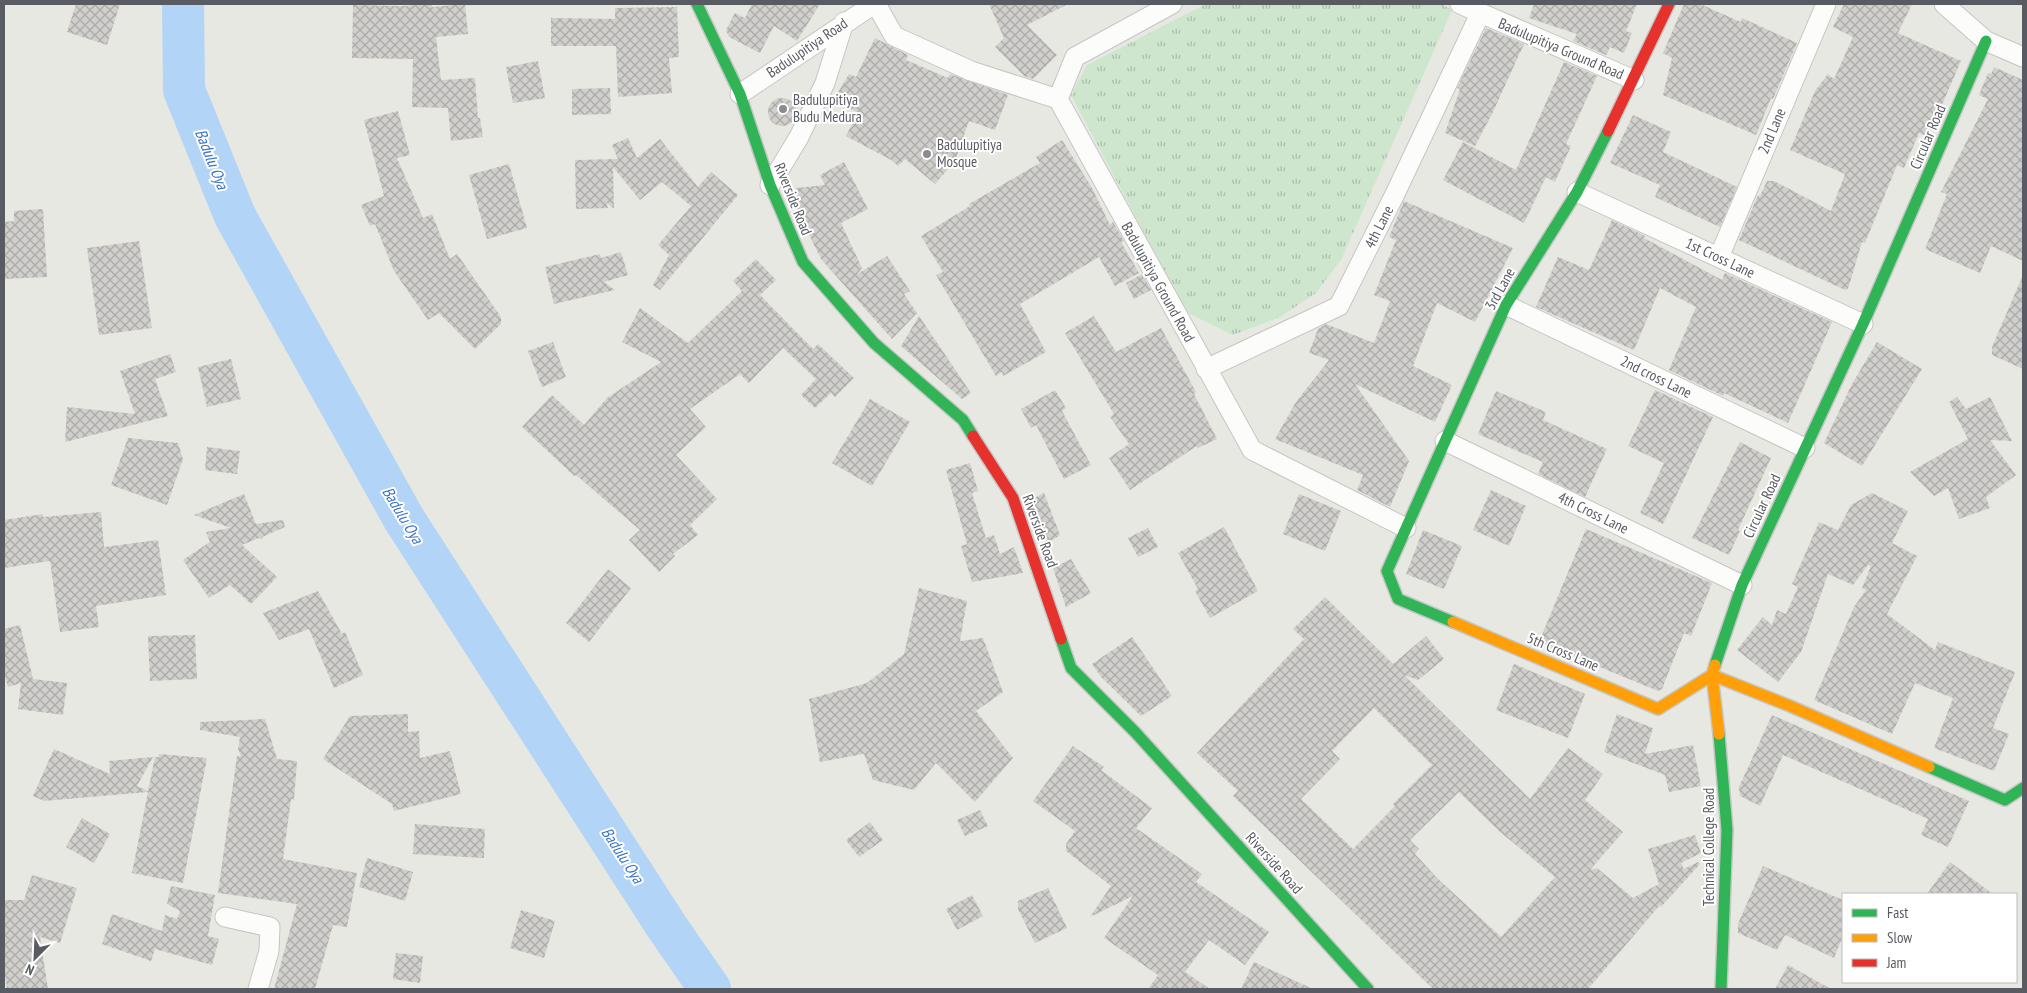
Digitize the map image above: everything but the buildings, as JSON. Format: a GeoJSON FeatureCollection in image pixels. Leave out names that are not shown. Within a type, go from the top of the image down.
{"type":"FeatureCollection","features":[{"type":"Feature","properties":{"kind":"street","name":"Riverside Road"},"geometry":{"type":"LineString","coordinates":[[697,4],[740,94],[770,185],[803,262],[874,343],[963,420],[1013,498],[1071,668],[1135,732],[1368,989]]}},
{"type":"Feature","properties":{"kind":"street","name":"Badulupitiya Road"},"geometry":{"type":"LineString","coordinates":[[740,94],[844,22],[875,4]]}},
{"type":"Feature","properties":{"kind":"street"},"geometry":{"type":"LineString","coordinates":[[875,4],[894,36],[971,72],[1058,99],[1075,57],[1172,4]]}},
{"type":"Feature","properties":{"kind":"street","name":"Badulupitiya Ground Road"},"geometry":{"type":"LineString","coordinates":[[1460,4],[1634,80]]}},
{"type":"Feature","properties":{"kind":"street","name":"3rd Lane"},"geometry":{"type":"LineString","coordinates":[[1398,599],[1387,571],[1506,305],[1576,192],[1634,80],[1669,4]]}},
{"type":"Feature","properties":{"kind":"street","name":"2nd Lane"},"geometry":{"type":"LineString","coordinates":[[1718,257],[1826,4]]}},
{"type":"Feature","properties":{"kind":"street"},"geometry":{"type":"LineString","coordinates":[[1944,4],[1986,41],[2023,57]]}},
{"type":"Feature","properties":{"kind":"street","name":"4th Lane"},"geometry":{"type":"LineString","coordinates":[[1206,369],[1339,306],[1396,194],[1480,14]]}},
{"type":"Feature","properties":{"kind":"street"},"geometry":{"type":"LineString","coordinates":[[770,185],[799,137],[825,83],[844,22]]}},
{"type":"Feature","properties":{"kind":"street","name":"Circular Road"},"geometry":{"type":"LineString","coordinates":[[1712,675],[1742,585],[1863,324],[1986,41]]}},
{"type":"Feature","properties":{"kind":"street","name":"Badulupitiya Ground Road"},"geometry":{"type":"LineString","coordinates":[[1058,99],[1252,450],[1406,528]]}},
{"type":"Feature","properties":{"kind":"street","name":"1st Cross Lane"},"geometry":{"type":"LineString","coordinates":[[1576,192],[1863,324]]}},
{"type":"Feature","properties":{"kind":"street","name":"2nd cross Lane"},"geometry":{"type":"LineString","coordinates":[[1506,305],[1805,448]]}},
{"type":"Feature","properties":{"kind":"street","name":"4th Cross Lane"},"geometry":{"type":"LineString","coordinates":[[1445,441],[1742,585]]}},
{"type":"Feature","properties":{"kind":"street","name":"5th Cross Lane"},"geometry":{"type":"LineString","coordinates":[[1398,599],[1658,709],[1712,675]]}},
{"type":"Feature","properties":{"kind":"street"},"geometry":{"type":"LineString","coordinates":[[1712,675],[1790,706],[2005,800],[2023,788]]}},
{"type":"Feature","properties":{"kind":"street","name":"Technical College Road"},"geometry":{"type":"LineString","coordinates":[[1712,675],[1724,783],[1727,830],[1721,989]]}},
{"type":"Feature","properties":{"kind":"street"},"geometry":{"type":"LineString","coordinates":[[225,917],[270,927],[269,952],[258,989]]}},
{"type":"Feature","properties":{"kind":"green space"},"geometry":{"type":"Polygon","coordinates":[[[1206,4],[1441,4],[1452,10],[1341,260],[1316,293],[1280,317],[1233,335],[1186,312],[1071,95],[1087,65],[1206,4]]]}},
{"type":"Feature","properties":{"kind":"waterway","name":"Badulu Oya"},"geometry":{"type":"LineString","coordinates":[[183,4],[184,90],[235,216],[404,519],[667,927],[710,989]]}},
{"type":"Feature","properties":{"kind":"traffic: fast"},"geometry":{"type":"LineString","coordinates":[[697,4],[740,94],[770,185],[803,262],[874,343],[963,420],[973,436]]}},
{"type":"Feature","properties":{"kind":"traffic: fast"},"geometry":{"type":"LineString","coordinates":[[1715,665],[1742,585],[1863,324],[1986,41]]}},
{"type":"Feature","properties":{"kind":"traffic: fast"},"geometry":{"type":"LineString","coordinates":[[1453,622],[1398,599],[1387,571],[1506,305],[1577,192],[1608,131]]}},
{"type":"Feature","properties":{"kind":"traffic: fast"},"geometry":{"type":"LineString","coordinates":[[1061,639],[1071,668],[1135,732],[1368,989]]}},
{"type":"Feature","properties":{"kind":"traffic: fast"},"geometry":{"type":"LineString","coordinates":[[1719,734],[1727,830],[1721,989]]}},
{"type":"Feature","properties":{"kind":"traffic: fast"},"geometry":{"type":"LineString","coordinates":[[1929,767],[2005,800],[2023,788]]}},
{"type":"Feature","properties":{"kind":"traffic: slow"},"geometry":{"type":"LineString","coordinates":[[1453,622],[1658,709],[1712,675],[1719,734]]}},
{"type":"Feature","properties":{"kind":"traffic: slow"},"geometry":{"type":"LineString","coordinates":[[1715,665],[1712,675],[1790,706],[1929,767]]}},
{"type":"Feature","properties":{"kind":"traffic: jam"},"geometry":{"type":"LineString","coordinates":[[1608,131],[1669,4]]}},
{"type":"Feature","properties":{"kind":"traffic: jam"},"geometry":{"type":"LineString","coordinates":[[973,436],[1013,498],[1061,639]]}},
{"type":"Feature","properties":{"kind":"place","name":"Badulupitiya Budu Medura"},"geometry":{"type":"Point","coordinates":[783,109]}},
{"type":"Feature","properties":{"kind":"place","name":"Badulupitiya Mosque"},"geometry":{"type":"Point","coordinates":[927,154]}}]}
